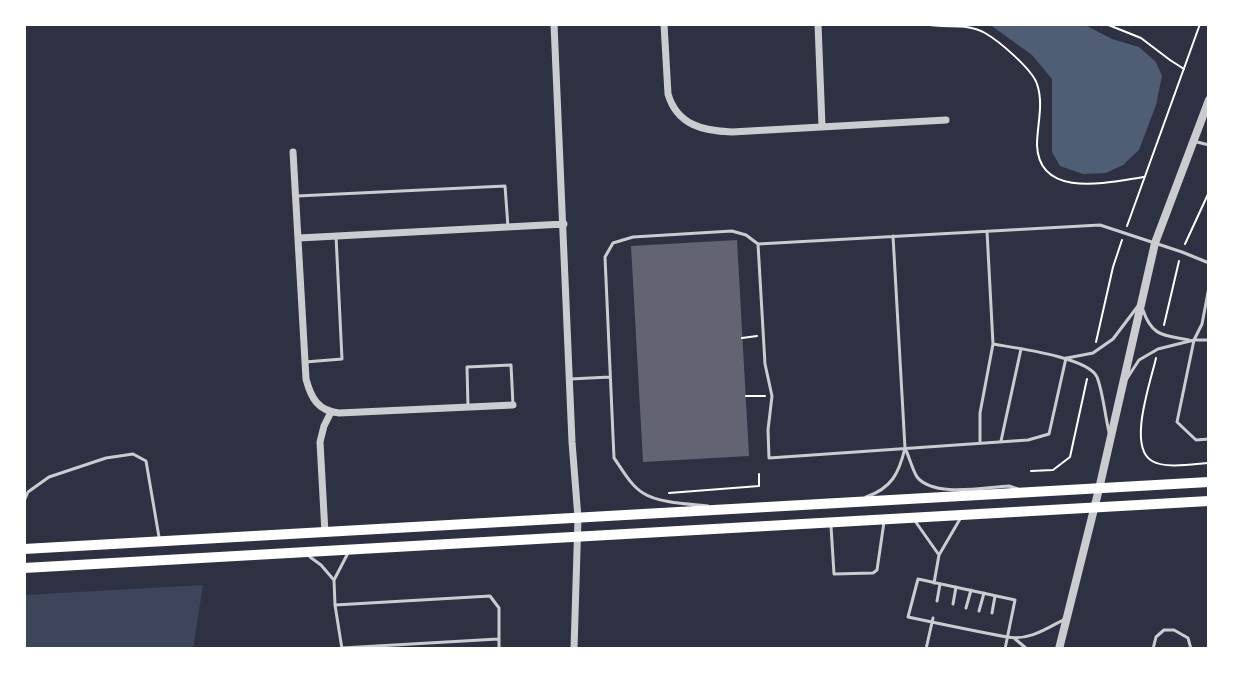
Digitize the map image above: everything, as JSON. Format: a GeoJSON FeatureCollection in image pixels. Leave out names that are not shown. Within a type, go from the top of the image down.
{"type":"FeatureCollection","features":[{"type":"Feature","properties":{"kind":"main road"},"geometry":{"type":"LineString","coordinates":[[24,549],[1209,482]]}},
{"type":"Feature","properties":{"kind":"main road"},"geometry":{"type":"LineString","coordinates":[[24,568],[1209,501]]}},
{"type":"Feature","properties":{"kind":"street"},"geometry":{"type":"LineString","coordinates":[[554,24],[578,518],[574,649]]}},
{"type":"Feature","properties":{"kind":"street"},"geometry":{"type":"LineString","coordinates":[[664,24],[670,102],[680,116],[694,127],[717,132],[946,120]]}},
{"type":"Feature","properties":{"kind":"street"},"geometry":{"type":"LineString","coordinates":[[818,24],[822,126]]}},
{"type":"Feature","properties":{"kind":"street"},"geometry":{"type":"LineString","coordinates":[[1059,649],[1155,243],[1209,100]]}},
{"type":"Feature","properties":{"kind":"street"},"geometry":{"type":"LineString","coordinates":[[293,152],[306,379],[310,394],[321,407],[331,412],[513,405]]}},
{"type":"Feature","properties":{"kind":"street"},"geometry":{"type":"LineString","coordinates":[[299,238],[564,224]]}},
{"type":"Feature","properties":{"kind":"street"},"geometry":{"type":"LineString","coordinates":[[325,533],[320,442],[331,412]]}},
{"type":"Feature","properties":{"kind":"lane"},"geometry":{"type":"LineString","coordinates":[[1194,141],[1209,145]]}},
{"type":"Feature","properties":{"kind":"lane"},"geometry":{"type":"LineString","coordinates":[[297,196],[505,186],[508,227]]}},
{"type":"Feature","properties":{"kind":"lane"},"geometry":{"type":"LineString","coordinates":[[737,509],[674,503],[644,495],[614,458],[605,257],[613,243],[633,237],[732,231],[746,235],[758,244],[1100,225],[1209,263]]}},
{"type":"Feature","properties":{"kind":"lane"},"geometry":{"type":"LineString","coordinates":[[980,442],[980,413],[993,344],[987,231]]}},
{"type":"Feature","properties":{"kind":"lane"},"geometry":{"type":"LineString","coordinates":[[305,362],[342,359],[336,236]]}},
{"type":"Feature","properties":{"kind":"lane"},"geometry":{"type":"LineString","coordinates":[[851,502],[879,493],[896,477],[905,448],[893,236]]}},
{"type":"Feature","properties":{"kind":"lane"},"geometry":{"type":"LineString","coordinates":[[758,244],[765,364],[772,396],[769,458],[1028,440],[1049,434],[1066,358]]}},
{"type":"Feature","properties":{"kind":"lane"},"geometry":{"type":"LineString","coordinates":[[1209,287],[1177,422],[1196,440],[1209,439]]}},
{"type":"Feature","properties":{"kind":"lane"},"geometry":{"type":"LineString","coordinates":[[1066,358],[1093,353],[1113,339],[1140,303]]}},
{"type":"Feature","properties":{"kind":"lane"},"geometry":{"type":"LineString","coordinates":[[1140,303],[1148,326],[1162,334],[1209,340]]}},
{"type":"Feature","properties":{"kind":"lane"},"geometry":{"type":"LineString","coordinates":[[1120,391],[1139,360],[1158,349],[1194,340]]}},
{"type":"Feature","properties":{"kind":"lane"},"geometry":{"type":"LineString","coordinates":[[993,344],[1066,358],[1086,365],[1096,374],[1110,439]]}},
{"type":"Feature","properties":{"kind":"lane"},"geometry":{"type":"LineString","coordinates":[[1001,441],[1021,349]]}},
{"type":"Feature","properties":{"kind":"lane"},"geometry":{"type":"LineString","coordinates":[[468,407],[467,367],[481,366],[511,365],[513,405]]}},
{"type":"Feature","properties":{"kind":"lane"},"geometry":{"type":"LineString","coordinates":[[570,379],[610,377]]}},
{"type":"Feature","properties":{"kind":"lane"},"geometry":{"type":"LineString","coordinates":[[905,448],[918,477],[928,485],[946,490],[1009,486],[1030,493]]}},
{"type":"Feature","properties":{"kind":"lane"},"geometry":{"type":"LineString","coordinates":[[24,501],[28,492],[49,477],[106,458],[133,454],[146,461],[160,541]]}},
{"type":"Feature","properties":{"kind":"lane"},"geometry":{"type":"LineString","coordinates":[[934,583],[939,555],[962,515]]}},
{"type":"Feature","properties":{"kind":"lane"},"geometry":{"type":"LineString","coordinates":[[913,518],[939,555]]}},
{"type":"Feature","properties":{"kind":"lane"},"geometry":{"type":"LineString","coordinates":[[831,523],[833,572],[837,575],[873,573],[877,570],[884,520]]}},
{"type":"Feature","properties":{"kind":"lane"},"geometry":{"type":"LineString","coordinates":[[350,550],[334,580],[342,649],[499,639]]}},
{"type":"Feature","properties":{"kind":"lane"},"geometry":{"type":"LineString","coordinates":[[304,552],[334,580]]}},
{"type":"Feature","properties":{"kind":"lane"},"geometry":{"type":"LineString","coordinates":[[1005,649],[1007,637],[1015,600],[918,579],[908,617],[933,620],[948,624],[962,626],[1007,637],[1014,638],[1040,633],[1067,618]]}},
{"type":"Feature","properties":{"kind":"lane"},"geometry":{"type":"LineString","coordinates":[[937,601],[940,584]]}},
{"type":"Feature","properties":{"kind":"lane"},"geometry":{"type":"LineString","coordinates":[[953,604],[956,587]]}},
{"type":"Feature","properties":{"kind":"lane"},"geometry":{"type":"LineString","coordinates":[[966,608],[971,590]]}},
{"type":"Feature","properties":{"kind":"lane"},"geometry":{"type":"LineString","coordinates":[[979,611],[984,593]]}},
{"type":"Feature","properties":{"kind":"lane"},"geometry":{"type":"LineString","coordinates":[[335,605],[490,596],[499,608],[499,649]]}},
{"type":"Feature","properties":{"kind":"lane"},"geometry":{"type":"LineString","coordinates":[[992,613],[995,596]]}},
{"type":"Feature","properties":{"kind":"lane"},"geometry":{"type":"LineString","coordinates":[[926,649],[933,620]]}},
{"type":"Feature","properties":{"kind":"lane"},"geometry":{"type":"LineString","coordinates":[[1153,649],[1156,637],[1164,630],[1174,630],[1188,638],[1191,649]]}},
{"type":"Feature","properties":{"kind":"lane"},"geometry":{"type":"LineString","coordinates":[[1014,638],[1027,649]]}},
{"type":"Feature","properties":{"kind":"path"},"geometry":{"type":"LineString","coordinates":[[925,24],[975,28],[1034,76],[1040,98],[1037,147],[1040,161],[1056,179],[1086,185],[1144,177]]}},
{"type":"Feature","properties":{"kind":"path"},"geometry":{"type":"LineString","coordinates":[[1106,24],[1141,38],[1185,69]]}},
{"type":"Feature","properties":{"kind":"path"},"geometry":{"type":"LineString","coordinates":[[1093,353],[1113,267],[1200,24]]}},
{"type":"Feature","properties":{"kind":"path"},"geometry":{"type":"LineString","coordinates":[[742,338],[763,335]]}},
{"type":"Feature","properties":{"kind":"path"},"geometry":{"type":"LineString","coordinates":[[1031,471],[1053,470],[1070,457],[1089,369]]}},
{"type":"Feature","properties":{"kind":"path"},"geometry":{"type":"LineString","coordinates":[[746,396],[772,396]]}},
{"type":"Feature","properties":{"kind":"path"},"geometry":{"type":"LineString","coordinates":[[644,495],[759,486],[759,474]]}},
{"type":"Feature","properties":{"kind":"shaded area"},"geometry":{"type":"Polygon","coordinates":[[[989,24],[1083,24],[1112,39],[1139,47],[1156,62],[1162,76],[1156,105],[1139,150],[1123,165],[1106,173],[1083,174],[1060,166],[1052,152],[1052,79],[1032,55],[989,24]]]}},
{"type":"Feature","properties":{"kind":"shaded area"},"geometry":{"type":"Polygon","coordinates":[[[203,585],[193,649],[24,649],[24,595],[203,585]]]}},
{"type":"Feature","properties":{"kind":"building"},"geometry":{"type":"Polygon","coordinates":[[[737,240],[749,456],[643,462],[631,246],[737,240]]]}}]}
